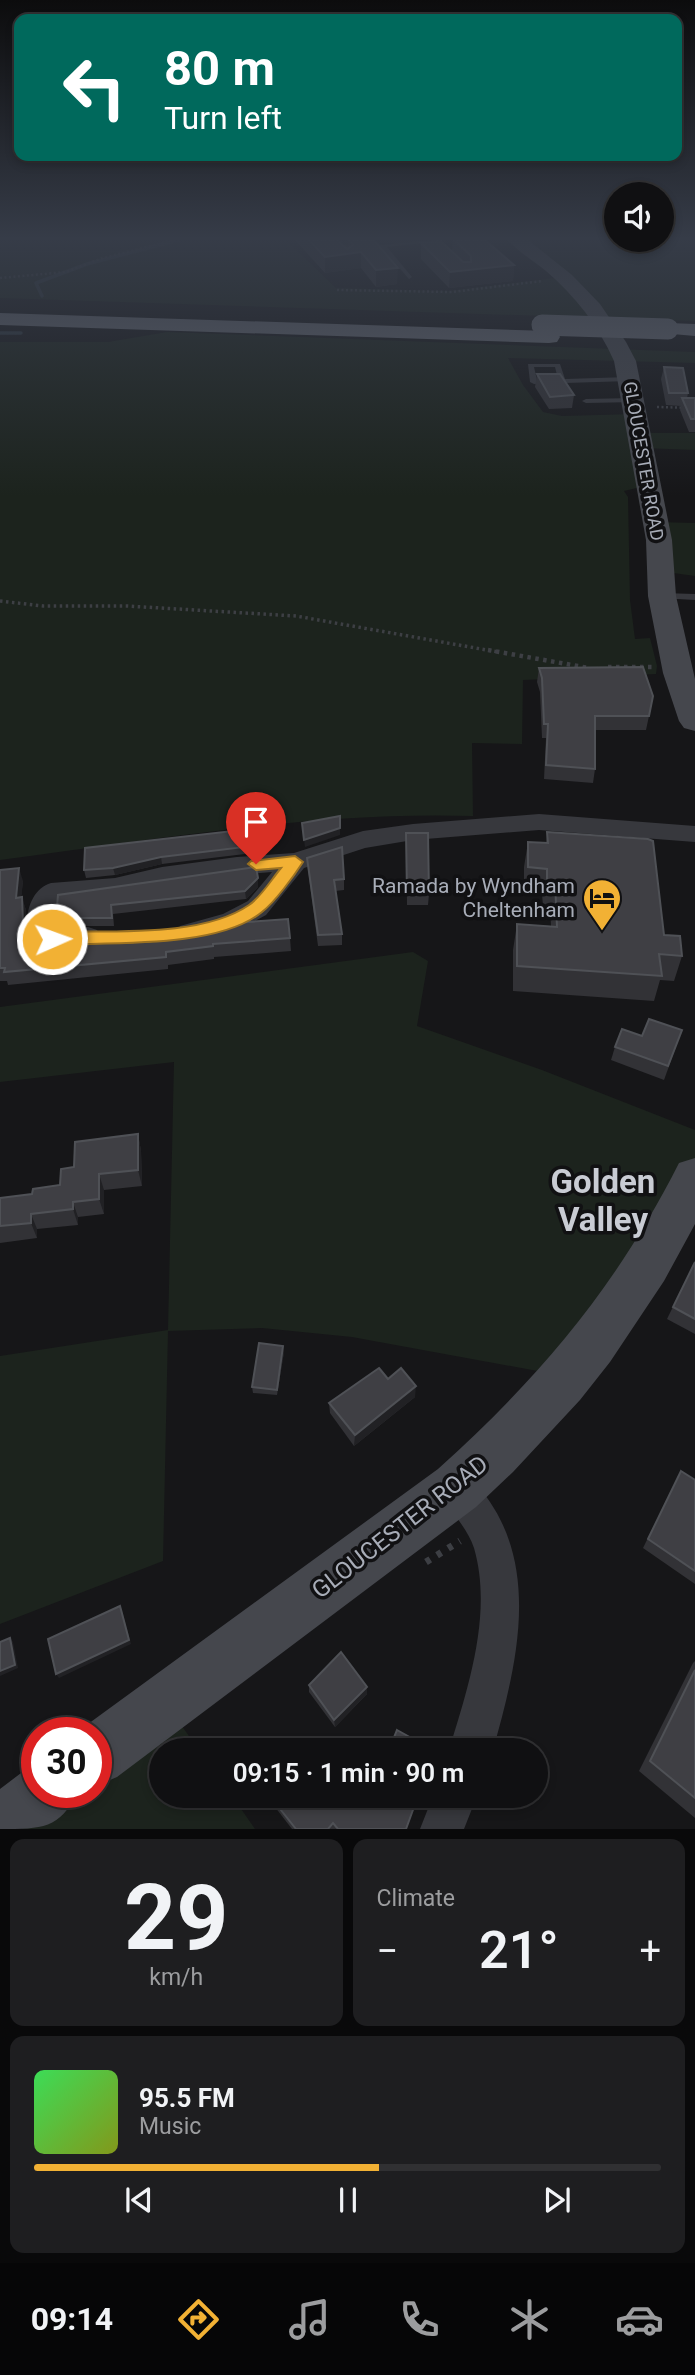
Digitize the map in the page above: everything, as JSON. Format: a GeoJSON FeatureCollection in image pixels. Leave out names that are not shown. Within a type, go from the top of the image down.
{"type":"FeatureCollection","features":[{"type":"Feature","properties":{"kind":"highway"},"geometry":{"type":"LineString","coordinates":[[289,325],[670,335],[695,330]]}},
{"type":"Feature","properties":{"kind":"highway"},"geometry":{"type":"LineString","coordinates":[[418,325],[546,331]]}},
{"type":"Feature","properties":{"kind":"highway"},"geometry":{"type":"LineString","coordinates":[[670,335],[695,342]]}},
{"type":"Feature","properties":{"kind":"main road","name":"GLOUCESTER ROAD"},"geometry":{"type":"LineString","coordinates":[[607,325],[621,352],[633,395],[659,540],[662,596],[677,666],[695,721]]}},
{"type":"Feature","properties":{"kind":"main road","name":"GLOUCESTER ROAD"},"geometry":{"type":"LineString","coordinates":[[112,1744],[457,1488],[536,1414],[613,1322],[658,1251],[695,1177]]}},
{"type":"Feature","properties":{"kind":"main road"},"geometry":{"type":"LineString","coordinates":[[0,1827],[26,1808]]}},
{"type":"Feature","properties":{"kind":"street"},"geometry":{"type":"LineString","coordinates":[[107,936],[52,939],[41,935],[43,901],[51,892],[115,887],[162,876],[237,866],[295,862],[363,840],[413,832],[539,822],[695,834]]}},
{"type":"Feature","properties":{"kind":"street"},"geometry":{"type":"LineString","coordinates":[[162,934],[190,933],[231,922],[257,908],[295,862]]}},
{"type":"Feature","properties":{"kind":"street"},"geometry":{"type":"LineString","coordinates":[[457,1488],[483,1527],[493,1548],[497,1584],[493,1658],[474,1738]]}},
{"type":"Feature","properties":{"kind":"street"},"geometry":{"type":"LineString","coordinates":[[442,1829],[450,1808]]}},
{"type":"Feature","properties":{"kind":"lane"},"geometry":{"type":"LineString","coordinates":[[562,380],[633,395]]}},
{"type":"Feature","properties":{"kind":"lane"},"geometry":{"type":"LineString","coordinates":[[586,401],[633,395]]}},
{"type":"Feature","properties":{"kind":"lane"},"geometry":{"type":"LineString","coordinates":[[662,596],[695,597]]}},
{"type":"Feature","properties":{"kind":"path"},"geometry":{"type":"LineString","coordinates":[[633,395],[695,408]]}},
{"type":"Feature","properties":{"kind":"path"},"geometry":{"type":"LineString","coordinates":[[0,601],[43,606],[127,606],[296,616],[585,668],[677,666]]}},
{"type":"Feature","properties":{"kind":"shaded area"},"geometry":{"type":"Polygon","coordinates":[[[167,332],[695,352],[695,363],[508,358],[543,412],[562,416],[635,414],[639,433],[695,433],[695,450],[642,448],[649,485],[624,491],[628,497],[630,600],[635,639],[650,638],[657,666],[656,674],[523,680],[522,744],[472,743],[473,816],[295,822],[0,860],[0,342],[108,342],[167,332]]]}},
{"type":"Feature","properties":{"kind":"shaded area"},"geometry":{"type":"Polygon","coordinates":[[[656,522],[695,523],[695,576],[659,571],[656,522]]]}},
{"type":"Feature","properties":{"kind":"shaded area"},"geometry":{"type":"Polygon","coordinates":[[[413,952],[428,961],[417,1026],[542,1070],[695,1130],[695,1177],[570,1377],[352,1337],[262,1328],[168,1331],[163,1561],[0,1624],[0,1356],[168,1330],[174,1062],[0,1082],[0,1007],[413,952]]]}},
{"type":"Feature","properties":{"kind":"shaded area"},"geometry":{"type":"Polygon","coordinates":[[[166,1704],[190,1738],[149,1738],[149,1808],[240,1808],[255,1829],[22,1829],[25,1808],[112,1808],[112,1744],[166,1704]]]}},
{"type":"Feature","properties":{"kind":"building"},"geometry":{"type":"Polygon","coordinates":[[[664,367],[683,368],[688,393],[669,393],[664,367]]]}},
{"type":"Feature","properties":{"kind":"building"},"geometry":{"type":"Polygon","coordinates":[[[537,374],[560,374],[574,395],[550,397],[537,374]]]}},
{"type":"Feature","properties":{"kind":"building"},"geometry":{"type":"Polygon","coordinates":[[[682,398],[695,398],[695,419],[691,419],[682,398]]]}},
{"type":"Feature","properties":{"kind":"building"},"geometry":{"type":"Polygon","coordinates":[[[643,667],[653,696],[649,716],[595,716],[595,769],[546,765],[548,724],[544,724],[539,668],[643,667]]]}},
{"type":"Feature","properties":{"kind":"building"},"geometry":{"type":"Polygon","coordinates":[[[340,816],[340,828],[304,840],[302,823],[340,816]]]}},
{"type":"Feature","properties":{"kind":"building"},"geometry":{"type":"Polygon","coordinates":[[[250,829],[253,846],[84,870],[85,848],[250,829]]]}},
{"type":"Feature","properties":{"kind":"building","name":"Ramada by Wyndham Cheltenham"},"geometry":{"type":"Polygon","coordinates":[[[547,832],[653,841],[664,935],[680,936],[682,956],[659,954],[662,976],[517,966],[517,924],[557,927],[555,881],[547,881],[547,869],[528,867],[528,842],[548,843],[547,832]]]}},
{"type":"Feature","properties":{"kind":"building"},"geometry":{"type":"Polygon","coordinates":[[[406,833],[428,833],[429,894],[407,894],[406,833]]]}},
{"type":"Feature","properties":{"kind":"building"},"geometry":{"type":"Polygon","coordinates":[[[342,847],[344,879],[334,880],[342,934],[318,935],[307,858],[342,847]]]}},
{"type":"Feature","properties":{"kind":"building"},"geometry":{"type":"Polygon","coordinates":[[[256,867],[258,878],[245,891],[111,905],[112,918],[56,918],[58,895],[256,867]]]}},
{"type":"Feature","properties":{"kind":"building"},"geometry":{"type":"Polygon","coordinates":[[[19,868],[16,898],[22,897],[23,922],[27,931],[49,939],[186,933],[222,924],[288,919],[290,938],[213,944],[166,952],[166,957],[4,972],[5,968],[0,968],[0,870],[19,868]]]}},
{"type":"Feature","properties":{"kind":"building"},"geometry":{"type":"Polygon","coordinates":[[[649,1019],[682,1030],[668,1066],[615,1047],[622,1029],[642,1036],[649,1019]]]}},
{"type":"Feature","properties":{"kind":"building"},"geometry":{"type":"Polygon","coordinates":[[[138,1134],[138,1170],[99,1174],[99,1199],[73,1202],[73,1209],[31,1214],[31,1223],[0,1226],[0,1198],[32,1194],[33,1189],[60,1185],[61,1169],[74,1167],[75,1142],[138,1134]]]}},
{"type":"Feature","properties":{"kind":"building"},"geometry":{"type":"Polygon","coordinates":[[[695,1262],[695,1319],[673,1307],[695,1262]]]}},
{"type":"Feature","properties":{"kind":"building"},"geometry":{"type":"Polygon","coordinates":[[[259,1343],[283,1346],[277,1390],[252,1387],[259,1343]]]}},
{"type":"Feature","properties":{"kind":"building"},"geometry":{"type":"Polygon","coordinates":[[[379,1368],[388,1379],[401,1368],[416,1386],[355,1435],[329,1403],[379,1368]]]}},
{"type":"Feature","properties":{"kind":"building"},"geometry":{"type":"Polygon","coordinates":[[[681,1471],[695,1480],[695,1571],[648,1539],[681,1471]]]}},
{"type":"Feature","properties":{"kind":"building"},"geometry":{"type":"Polygon","coordinates":[[[120,1606],[129,1640],[56,1674],[48,1639],[120,1606]]]}},
{"type":"Feature","properties":{"kind":"building"},"geometry":{"type":"Polygon","coordinates":[[[10,1638],[15,1665],[0,1671],[0,1642],[10,1638]]]}},
{"type":"Feature","properties":{"kind":"building"},"geometry":{"type":"Polygon","coordinates":[[[341,1652],[367,1687],[334,1720],[309,1685],[341,1652]]]}},
{"type":"Feature","properties":{"kind":"building"},"geometry":{"type":"Polygon","coordinates":[[[695,1670],[695,1798],[650,1761],[695,1670]]]}},
{"type":"Feature","properties":{"kind":"building"},"geometry":{"type":"Polygon","coordinates":[[[397,1730],[411,1738],[394,1738],[397,1730]]]}},
{"type":"Feature","properties":{"kind":"building"},"geometry":{"type":"Polygon","coordinates":[[[279,1808],[414,1808],[406,1829],[338,1829],[333,1823],[328,1829],[296,1829],[279,1808]]]}},
{"type":"Feature","properties":{"kind":"waterway"},"geometry":{"type":"LineString","coordinates":[[0,333],[21,333]]}},
{"type":"Feature","properties":{"kind":"place","name":"Ramada by Wyndham Cheltenham"},"geometry":{"type":"Point","coordinates":[602,932]}},
{"type":"Feature","properties":{"kind":"district","name":"Golden Valley"},"geometry":{"type":"Point","coordinates":[603,1200]}},
{"type":"Feature","properties":{"kind":"route"},"geometry":{"type":"LineString","coordinates":[[52,939],[190,933],[231,922],[257,908],[295,862],[256,864]]}}]}
